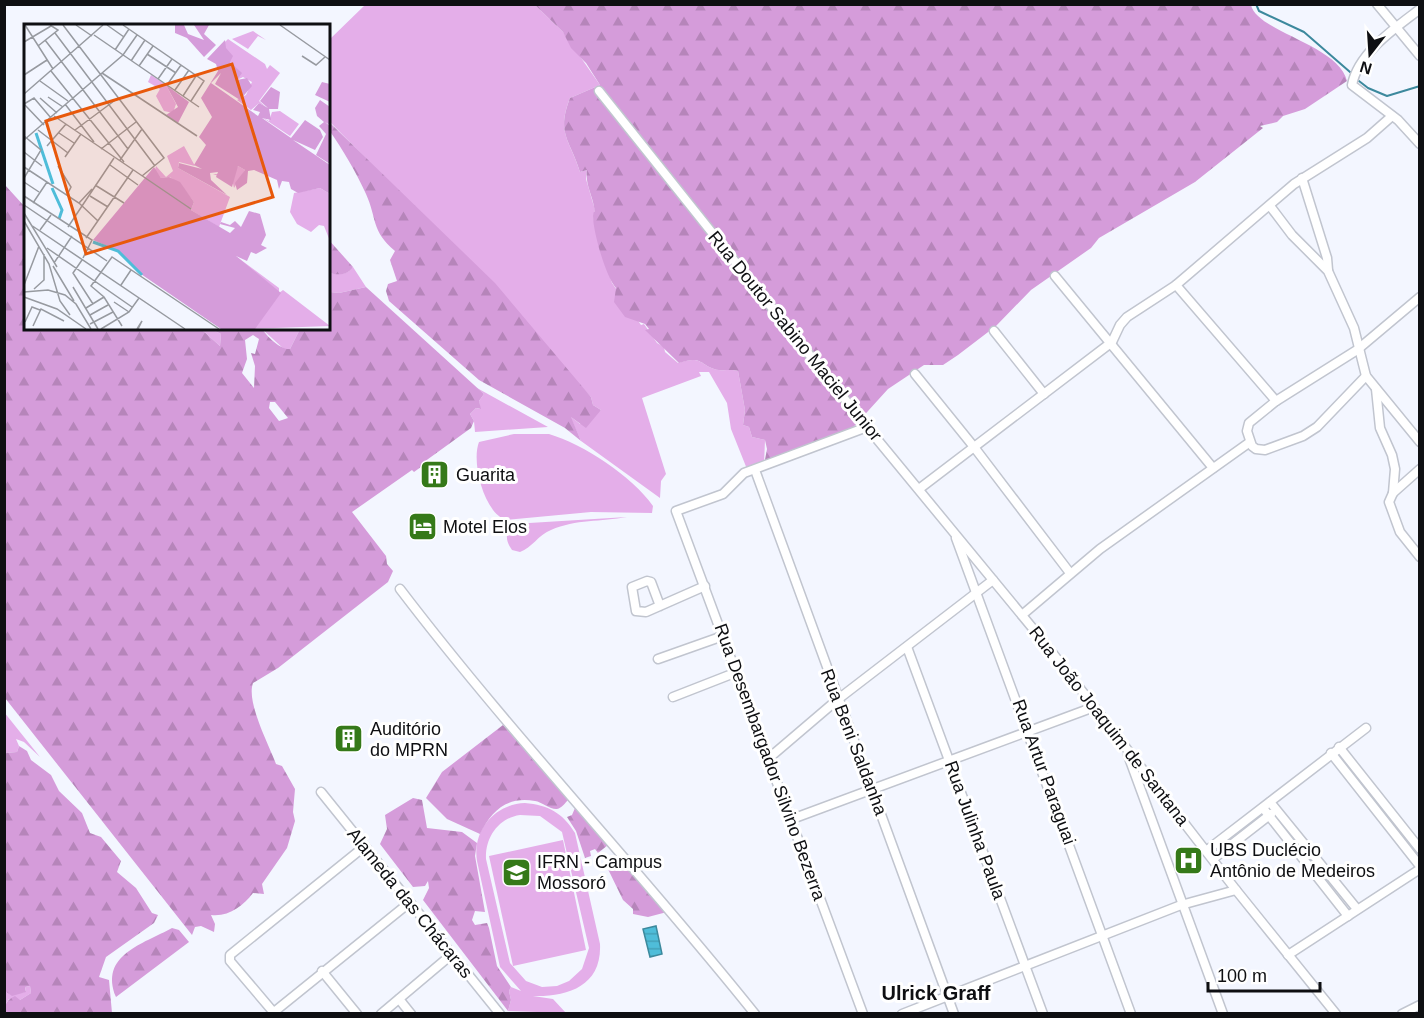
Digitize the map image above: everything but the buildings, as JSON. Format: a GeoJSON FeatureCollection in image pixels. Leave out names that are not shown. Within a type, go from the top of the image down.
{"type":"FeatureCollection","features":[{"type":"Feature","properties":{"kind":"street"},"geometry":{"type":"LineString","coordinates":[[1377,4],[1419,56]]}},
{"type":"Feature","properties":{"kind":"street"},"geometry":{"type":"LineString","coordinates":[[1419,9],[1396,27],[1361,63],[1352,85],[1392,116],[1419,144]]}},
{"type":"Feature","properties":{"kind":"street","name":"Rua Doutor Sabino Maciel Junior"},"geometry":{"type":"LineString","coordinates":[[599,91],[867,428],[993,580]]}},
{"type":"Feature","properties":{"kind":"street"},"geometry":{"type":"LineString","coordinates":[[919,489],[1112,342],[1124,319],[1176,285],[1302,178],[1367,138],[1392,116]]}},
{"type":"Feature","properties":{"kind":"street"},"geometry":{"type":"LineString","coordinates":[[1302,178],[1327,258],[1328,271],[1354,328],[1357,350],[1366,376],[1419,442]]}},
{"type":"Feature","properties":{"kind":"street"},"geometry":{"type":"LineString","coordinates":[[1270,206],[1292,235],[1328,271]]}},
{"type":"Feature","properties":{"kind":"street"},"geometry":{"type":"LineString","coordinates":[[1055,276],[1112,342],[1213,468]]}},
{"type":"Feature","properties":{"kind":"street"},"geometry":{"type":"LineString","coordinates":[[1176,285],[1276,401]]}},
{"type":"Feature","properties":{"kind":"street"},"geometry":{"type":"LineString","coordinates":[[1366,376],[1317,427],[1303,436],[1265,450],[1256,450],[1250,442],[1247,431],[1249,423],[1276,401],[1357,350],[1419,297]]}},
{"type":"Feature","properties":{"kind":"street"},"geometry":{"type":"LineString","coordinates":[[994,331],[1044,394]]}},
{"type":"Feature","properties":{"kind":"street"},"geometry":{"type":"LineString","coordinates":[[915,374],[1070,573]]}},
{"type":"Feature","properties":{"kind":"street"},"geometry":{"type":"LineString","coordinates":[[1376,389],[1380,428],[1392,455],[1395,470],[1393,493],[1389,502],[1400,532],[1419,557]]}},
{"type":"Feature","properties":{"kind":"street"},"geometry":{"type":"LineString","coordinates":[[755,470],[867,428]]}},
{"type":"Feature","properties":{"kind":"street"},"geometry":{"type":"LineString","coordinates":[[1022,615],[1070,573],[1250,442]]}},
{"type":"Feature","properties":{"kind":"street"},"geometry":{"type":"LineString","coordinates":[[1393,493],[1419,469]]}},
{"type":"Feature","properties":{"kind":"street","name":"Rua Desembargador Silvino Bezerra"},"geometry":{"type":"LineString","coordinates":[[755,470],[744,473],[723,494],[676,511],[863,1014]]}},
{"type":"Feature","properties":{"kind":"street","name":"Rua Beni Saldanha"},"geometry":{"type":"LineString","coordinates":[[755,470],[837,700],[954,1014]]}},
{"type":"Feature","properties":{"kind":"street","name":"Rua Artur Paraguai"},"geometry":{"type":"LineString","coordinates":[[954,531],[1104,935],[1131,1014]]}},
{"type":"Feature","properties":{"kind":"street"},"geometry":{"type":"LineString","coordinates":[[769,758],[837,700],[993,580]]}},
{"type":"Feature","properties":{"kind":"street","name":"Rua João Joaquim de Santana"},"geometry":{"type":"LineString","coordinates":[[993,580],[1336,1014]]}},
{"type":"Feature","properties":{"kind":"street"},"geometry":{"type":"LineString","coordinates":[[660,606],[705,586]]}},
{"type":"Feature","properties":{"kind":"street"},"geometry":{"type":"LineString","coordinates":[[400,589],[459,667],[675,913],[755,1014]]}},
{"type":"Feature","properties":{"kind":"street"},"geometry":{"type":"LineString","coordinates":[[658,659],[723,636]]}},
{"type":"Feature","properties":{"kind":"street","name":"Rua Julinha Paula"},"geometry":{"type":"LineString","coordinates":[[907,647],[1043,1014]]}},
{"type":"Feature","properties":{"kind":"street"},"geometry":{"type":"LineString","coordinates":[[673,696],[737,672]]}},
{"type":"Feature","properties":{"kind":"street"},"geometry":{"type":"LineString","coordinates":[[792,819],[1094,706]]}},
{"type":"Feature","properties":{"kind":"street"},"geometry":{"type":"LineString","coordinates":[[1213,859],[1330,753],[1366,728]]}},
{"type":"Feature","properties":{"kind":"street"},"geometry":{"type":"LineString","coordinates":[[1125,747],[1181,905],[1223,1014]]}},
{"type":"Feature","properties":{"kind":"street"},"geometry":{"type":"LineString","coordinates":[[1339,747],[1419,849]]}},
{"type":"Feature","properties":{"kind":"street"},"geometry":{"type":"LineString","coordinates":[[1288,956],[1419,868],[1330,753]]}},
{"type":"Feature","properties":{"kind":"street","name":"Alameda das Chácaras"},"geometry":{"type":"LineString","coordinates":[[321,792],[497,1012]]}},
{"type":"Feature","properties":{"kind":"street"},"geometry":{"type":"LineString","coordinates":[[1273,806],[1357,909]]}},
{"type":"Feature","properties":{"kind":"street"},"geometry":{"type":"LineString","coordinates":[[1206,851],[1266,812]]}},
{"type":"Feature","properties":{"kind":"street"},"geometry":{"type":"LineString","coordinates":[[1266,812],[1348,916]]}},
{"type":"Feature","properties":{"kind":"street"},"geometry":{"type":"LineString","coordinates":[[365,846],[230,955],[230,959],[275,1013],[322,971],[409,903]]}},
{"type":"Feature","properties":{"kind":"street"},"geometry":{"type":"LineString","coordinates":[[902,1014],[1181,905],[1236,890]]}},
{"type":"Feature","properties":{"kind":"street"},"geometry":{"type":"LineString","coordinates":[[381,1014],[451,956]]}},
{"type":"Feature","properties":{"kind":"street"},"geometry":{"type":"LineString","coordinates":[[322,971],[357,1014]]}},
{"type":"Feature","properties":{"kind":"street"},"geometry":{"type":"LineString","coordinates":[[399,999],[411,1014]]}},
{"type":"Feature","properties":{"kind":"street"},"geometry":{"type":"LineString","coordinates":[[1402,1014],[1419,1005]]}},
{"type":"Feature","properties":{"kind":"shaded area"},"geometry":{"type":"Polygon","coordinates":[[[365,5],[535,5],[563,32],[600,85],[570,98],[564,128],[580,172],[587,170],[586,179],[595,210],[593,217],[612,283],[641,325],[644,324],[657,343],[664,347],[665,352],[678,363],[697,360],[713,368],[738,371],[745,410],[743,425],[749,427],[752,437],[765,440],[764,464],[747,469],[731,429],[727,403],[709,372],[699,372],[701,376],[642,398],[666,474],[661,481],[660,498],[581,441],[570,416],[580,424],[601,410],[593,405],[591,397],[402,195],[330,122],[330,39],[365,5]]]}},
{"type":"Feature","properties":{"kind":"shaded area"},"geometry":{"type":"Polygon","coordinates":[[[353,267],[366,287],[339,293],[330,292],[330,273],[348,272],[353,267]]]}},
{"type":"Feature","properties":{"kind":"shaded area"},"geometry":{"type":"Polygon","coordinates":[[[202,330],[213,330],[221,334],[220,346],[202,330]]]}},
{"type":"Feature","properties":{"kind":"shaded area"},"geometry":{"type":"Polygon","coordinates":[[[263,330],[300,330],[290,349],[285,350],[263,330]]]}},
{"type":"Feature","properties":{"kind":"shaded area"},"geometry":{"type":"Polygon","coordinates":[[[477,388],[548,427],[475,432],[474,421],[470,414],[476,408],[480,409],[479,401],[484,394],[477,388]]]}},
{"type":"Feature","properties":{"kind":"shaded area"},"geometry":{"type":"Polygon","coordinates":[[[514,434],[549,434],[577,445],[606,462],[644,495],[653,506],[652,513],[591,512],[506,520],[498,515],[491,508],[481,486],[477,462],[479,442],[514,434]]]}},
{"type":"Feature","properties":{"kind":"shaded area"},"geometry":{"type":"Polygon","coordinates":[[[627,517],[560,526],[546,532],[520,552],[512,550],[507,540],[508,530],[513,524],[627,517]]]}},
{"type":"Feature","properties":{"kind":"shaded area"},"geometry":{"type":"Polygon","coordinates":[[[4,712],[40,757],[24,742],[16,739],[19,746],[17,752],[5,753],[4,712]]]}},
{"type":"Feature","properties":{"kind":"shaded area"},"geometry":{"type":"Polygon","coordinates":[[[525,803],[548,808],[560,815],[575,833],[600,944],[599,958],[589,979],[580,986],[559,994],[533,996],[553,999],[566,1013],[508,1011],[511,987],[521,991],[500,967],[476,850],[482,829],[488,821],[504,808],[525,803]],[[520,815],[500,824],[488,843],[486,859],[510,963],[526,981],[542,987],[557,986],[569,981],[582,969],[589,948],[562,832],[540,816],[520,815]]]}},
{"type":"Feature","properties":{"kind":"shaded area"},"geometry":{"type":"Polygon","coordinates":[[[563,840],[586,950],[513,966],[489,856],[563,840]]]}},
{"type":"Feature","properties":{"kind":"shaded area"},"geometry":{"type":"Polygon","coordinates":[[[30,986],[31,993],[20,1000],[9,999],[5,1005],[5,987],[22,993],[26,991],[25,987],[30,986]]]}},
{"type":"Feature","properties":{"kind":"green space"},"geometry":{"type":"Polygon","coordinates":[[[535,5],[1251,5],[1257,15],[1267,23],[1315,48],[1329,58],[1341,69],[1347,81],[1305,109],[1283,116],[1277,122],[1260,126],[1263,128],[1195,182],[1099,238],[1091,248],[1031,290],[996,326],[958,355],[943,365],[924,365],[888,389],[848,433],[764,465],[767,449],[765,440],[752,437],[749,427],[743,425],[745,410],[738,371],[713,368],[698,360],[679,363],[645,330],[649,329],[645,324],[625,317],[614,302],[616,288],[604,265],[598,243],[593,216],[595,211],[587,170],[580,172],[564,129],[570,98],[600,85],[586,63],[571,48],[563,32],[535,5]]]}},
{"type":"Feature","properties":{"kind":"green space"},"geometry":{"type":"Polygon","coordinates":[[[330,123],[495,283],[591,397],[593,405],[601,410],[586,428],[571,417],[581,441],[565,428],[479,380],[389,301],[386,291],[388,284],[397,281],[390,260],[395,251],[378,231],[366,194],[330,132],[330,123]]]}},
{"type":"Feature","properties":{"kind":"green space"},"geometry":{"type":"Polygon","coordinates":[[[5,185],[24,206],[24,330],[202,330],[220,346],[221,334],[213,330],[263,330],[278,345],[290,349],[300,330],[330,330],[330,292],[339,293],[366,287],[484,394],[479,401],[481,409],[476,408],[470,414],[474,421],[471,428],[424,462],[425,464],[414,472],[412,470],[352,512],[386,556],[387,564],[393,571],[388,582],[278,668],[253,683],[255,712],[264,735],[276,764],[282,766],[295,789],[293,812],[295,821],[287,848],[262,884],[264,894],[253,893],[235,910],[211,915],[215,924],[214,932],[201,926],[195,927],[192,935],[5,698],[5,185]],[[253,335],[245,340],[247,359],[242,373],[254,388],[255,366],[251,353],[255,354],[259,339],[253,335]],[[270,402],[269,408],[279,421],[288,418],[275,402],[270,402]]]}},
{"type":"Feature","properties":{"kind":"green space"},"geometry":{"type":"Polygon","coordinates":[[[330,241],[353,267],[348,272],[330,273],[330,241]]]}},
{"type":"Feature","properties":{"kind":"green space"},"geometry":{"type":"Polygon","coordinates":[[[503,725],[568,800],[557,809],[535,801],[508,803],[489,818],[480,834],[447,819],[426,798],[442,772],[503,725]]]}},
{"type":"Feature","properties":{"kind":"green space"},"geometry":{"type":"Polygon","coordinates":[[[19,746],[27,751],[31,760],[51,775],[59,791],[82,813],[90,833],[101,837],[121,861],[117,872],[136,888],[152,913],[158,915],[154,923],[106,957],[99,977],[109,980],[112,1013],[5,1013],[10,999],[15,996],[20,1000],[31,993],[30,986],[25,987],[26,992],[12,996],[4,990],[5,753],[17,752],[19,746]]]}},
{"type":"Feature","properties":{"kind":"green space"},"geometry":{"type":"Polygon","coordinates":[[[413,798],[422,800],[427,828],[462,832],[477,843],[475,856],[485,912],[475,911],[472,920],[475,925],[487,923],[489,928],[497,966],[511,987],[508,1011],[423,900],[429,888],[428,881],[425,886],[413,887],[380,844],[387,829],[385,815],[413,798]]]}},
{"type":"Feature","properties":{"kind":"green space"},"geometry":{"type":"Polygon","coordinates":[[[575,808],[608,845],[598,853],[595,849],[590,851],[591,856],[585,858],[576,831],[567,817],[572,815],[575,808]]]}},
{"type":"Feature","properties":{"kind":"green space"},"geometry":{"type":"Polygon","coordinates":[[[613,858],[618,858],[667,912],[648,917],[633,914],[633,909],[623,900],[607,867],[607,863],[613,858]]]}},
{"type":"Feature","properties":{"kind":"green space"},"geometry":{"type":"Polygon","coordinates":[[[172,928],[179,930],[189,942],[116,997],[112,983],[119,961],[137,946],[172,928]]]}},
{"type":"Feature","properties":{"kind":"water"},"geometry":{"type":"Polygon","coordinates":[[[656,926],[662,954],[650,957],[643,929],[656,926]]]}},
{"type":"Feature","properties":{"kind":"waterway"},"geometry":{"type":"LineString","coordinates":[[1256,4],[1259,11],[1304,32],[1350,72]]}},
{"type":"Feature","properties":{"kind":"waterway"},"geometry":{"type":"LineString","coordinates":[[1359,81],[1368,88],[1387,96],[1420,86]]}},
{"type":"Feature","properties":{"kind":"place","name":"Guarita"},"geometry":{"type":"Point","coordinates":[435,475]}},
{"type":"Feature","properties":{"kind":"place","name":"Motel Elos"},"geometry":{"type":"Point","coordinates":[422,527]}},
{"type":"Feature","properties":{"kind":"place","name":"Auditório do MPRN"},"geometry":{"type":"Point","coordinates":[349,739]}},
{"type":"Feature","properties":{"kind":"place","name":"UBS Duclécio Antônio de Medeiros"},"geometry":{"type":"Point","coordinates":[1189,860]}},
{"type":"Feature","properties":{"kind":"place","name":"IFRN - Campus Mossoró"},"geometry":{"type":"Point","coordinates":[516,872]}},
{"type":"Feature","properties":{"kind":"district","name":"Ulrick Graff"},"geometry":{"type":"Point","coordinates":[936,993]}}]}
